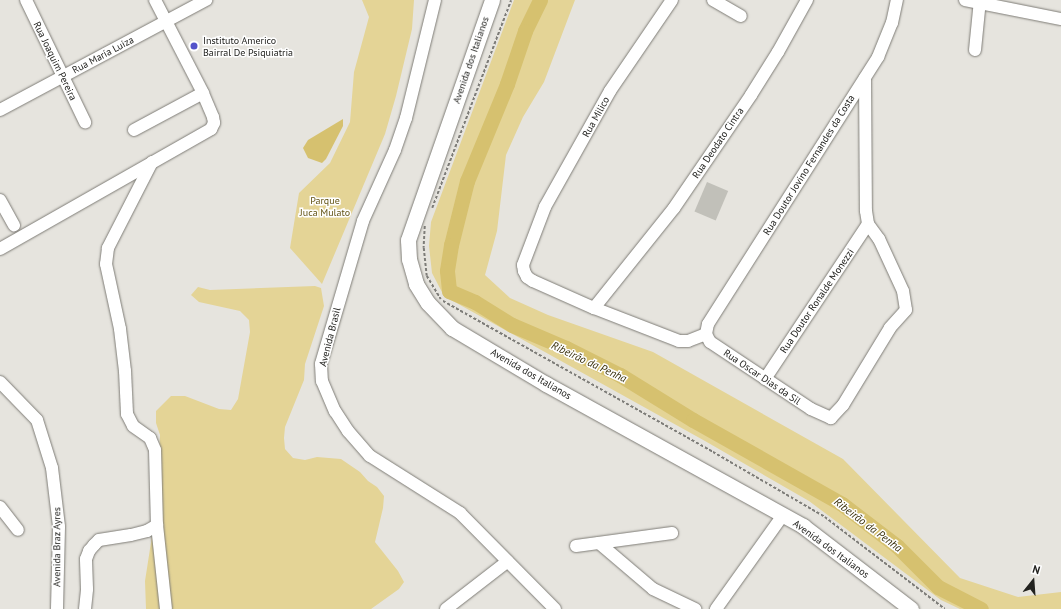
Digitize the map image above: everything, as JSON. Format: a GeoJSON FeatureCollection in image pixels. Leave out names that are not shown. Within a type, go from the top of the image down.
{"type":"FeatureCollection","features":[{"type":"Feature","properties":{"kind":"main road","name":"Avenida dos Italianos"},"geometry":{"type":"LineString","coordinates":[[492,0],[408,240],[409,259],[416,284],[428,304],[452,328],[546,384],[803,526],[911,609]]}},
{"type":"Feature","properties":{"kind":"street","name":"Rua Joaquim Pereira"},"geometry":{"type":"LineString","coordinates":[[26,0],[85,122]]}},
{"type":"Feature","properties":{"kind":"street"},"geometry":{"type":"LineString","coordinates":[[0,249],[211,129],[214,123],[213,117],[203,92],[155,0]]}},
{"type":"Feature","properties":{"kind":"street","name":"Rua María Luiza"},"geometry":{"type":"LineString","coordinates":[[0,110],[206,0]]}},
{"type":"Feature","properties":{"kind":"street","name":"Avenida Brasil"},"geometry":{"type":"LineString","coordinates":[[436,0],[406,118],[395,150],[362,221],[321,364],[322,382],[335,411],[348,430],[370,456],[460,513],[555,609]]}},
{"type":"Feature","properties":{"kind":"street","name":"Rua Milico"},"geometry":{"type":"LineString","coordinates":[[672,0],[610,91],[545,207],[523,265],[527,277],[594,308],[679,341],[688,340],[707,329]]}},
{"type":"Feature","properties":{"kind":"street"},"geometry":{"type":"LineString","coordinates":[[713,0],[741,16]]}},
{"type":"Feature","properties":{"kind":"street","name":"Rua Deodato Cintra"},"geometry":{"type":"LineString","coordinates":[[594,308],[674,208],[778,52],[808,0]]}},
{"type":"Feature","properties":{"kind":"street","name":"Rua Doutor Jovino Fernandes da Costa"},"geometry":{"type":"LineString","coordinates":[[707,329],[878,57],[892,23],[897,0]]}},
{"type":"Feature","properties":{"kind":"street"},"geometry":{"type":"LineString","coordinates":[[965,0],[1061,19]]}},
{"type":"Feature","properties":{"kind":"street"},"geometry":{"type":"LineString","coordinates":[[975,50],[980,2]]}},
{"type":"Feature","properties":{"kind":"street"},"geometry":{"type":"LineString","coordinates":[[865,78],[866,211],[868,224]]}},
{"type":"Feature","properties":{"kind":"street"},"geometry":{"type":"LineString","coordinates":[[134,130],[203,92]]}},
{"type":"Feature","properties":{"kind":"street"},"geometry":{"type":"LineString","coordinates":[[152,162],[108,248],[106,264],[120,329],[125,371],[127,414],[134,426],[150,438],[155,450],[157,525],[166,609]]}},
{"type":"Feature","properties":{"kind":"street"},"geometry":{"type":"LineString","coordinates":[[2,207],[14,225]]}},
{"type":"Feature","properties":{"kind":"street","name":"Rua Doutor Ronalde Monezzi"},"geometry":{"type":"LineString","coordinates":[[765,379],[868,224]]}},
{"type":"Feature","properties":{"kind":"street","name":"Rua Oscar Dias da Sil"},"geometry":{"type":"LineString","coordinates":[[707,329],[710,342],[811,410],[831,418],[843,406],[890,328],[906,310],[903,291],[879,238],[868,224]]}},
{"type":"Feature","properties":{"kind":"street","name":"Avenida Braz Ayres"},"geometry":{"type":"LineString","coordinates":[[0,382],[37,420],[52,468],[59,527],[57,609]]}},
{"type":"Feature","properties":{"kind":"street"},"geometry":{"type":"LineString","coordinates":[[0,508],[18,530]]}},
{"type":"Feature","properties":{"kind":"street"},"geometry":{"type":"LineString","coordinates":[[716,609],[783,515]]}},
{"type":"Feature","properties":{"kind":"street"},"geometry":{"type":"LineString","coordinates":[[85,609],[87,589],[86,559],[89,550],[99,540],[147,531],[157,525]]}},
{"type":"Feature","properties":{"kind":"street"},"geometry":{"type":"LineString","coordinates":[[576,546],[672,532]]}},
{"type":"Feature","properties":{"kind":"street"},"geometry":{"type":"LineString","coordinates":[[599,543],[653,589],[695,609]]}},
{"type":"Feature","properties":{"kind":"street"},"geometry":{"type":"LineString","coordinates":[[446,609],[508,561]]}},
{"type":"Feature","properties":{"kind":"path"},"geometry":{"type":"LineString","coordinates":[[431,212],[511,0]]}},
{"type":"Feature","properties":{"kind":"path"},"geometry":{"type":"LineString","coordinates":[[425,226],[424,248],[427,276],[442,301],[713,452],[825,517],[945,609]]}},
{"type":"Feature","properties":{"kind":"green space","name":"Parque Juca Mulato"},"geometry":{"type":"Polygon","coordinates":[[[362,0],[414,0],[412,29],[385,134],[322,284],[290,248],[299,193],[330,163],[350,122],[354,72],[369,17],[362,0]]]}},
{"type":"Feature","properties":{"kind":"green space"},"geometry":{"type":"Polygon","coordinates":[[[514,0],[575,0],[544,82],[523,117],[506,155],[497,231],[485,275],[510,298],[548,315],[653,352],[843,459],[960,578],[1018,597],[1061,592],[1061,609],[960,609],[941,600],[809,501],[705,441],[444,296],[432,273],[429,246],[431,222],[514,0]]]}},
{"type":"Feature","properties":{"kind":"green space"},"geometry":{"type":"Polygon","coordinates":[[[315,286],[321,288],[324,306],[305,364],[304,380],[285,427],[285,449],[293,458],[305,460],[317,457],[341,459],[360,472],[368,481],[377,487],[384,496],[383,508],[375,542],[398,571],[404,582],[399,589],[371,609],[146,609],[145,581],[152,536],[159,460],[160,435],[156,423],[156,411],[171,396],[185,396],[219,409],[231,410],[238,399],[250,332],[249,320],[240,311],[199,302],[191,295],[198,287],[210,290],[315,286]]]}},
{"type":"Feature","properties":{"kind":"shaded area"},"geometry":{"type":"Polygon","coordinates":[[[343,119],[343,126],[326,159],[322,163],[308,158],[303,148],[308,140],[343,119]]]}},
{"type":"Feature","properties":{"kind":"building"},"geometry":{"type":"Polygon","coordinates":[[[707,182],[728,191],[716,220],[694,211],[707,182]]]}},
{"type":"Feature","properties":{"kind":"waterway","name":"Ribeirão da Penha"},"geometry":{"type":"LineString","coordinates":[[540,0],[525,31],[507,84],[467,181],[451,245],[447,271],[449,291],[475,302],[512,325],[566,348],[620,375],[693,420],[842,504],[897,546],[938,587],[981,609]]}},
{"type":"Feature","properties":{"kind":"place","name":"Instituto Americo Bairral De Psiquiatria"},"geometry":{"type":"Point","coordinates":[194,46]}}]}
